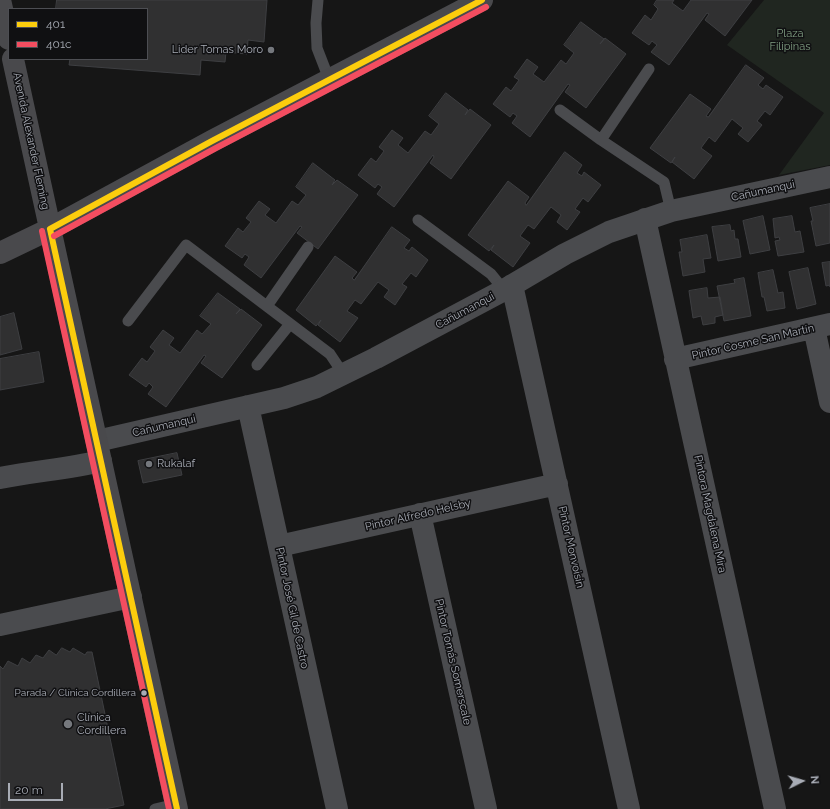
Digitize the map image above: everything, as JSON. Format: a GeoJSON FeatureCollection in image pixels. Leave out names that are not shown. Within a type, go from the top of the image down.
{"type":"FeatureCollection","features":[{"type":"Feature","properties":{"kind":"main road"},"geometry":{"type":"LineString","coordinates":[[0,0],[8,36]]}},
{"type":"Feature","properties":{"kind":"main road"},"geometry":{"type":"LineString","coordinates":[[0,253],[50,229],[329,79],[482,0]]}},
{"type":"Feature","properties":{"kind":"main road","name":"Avenida Alexander Fleming"},"geometry":{"type":"LineString","coordinates":[[13,60],[177,806]]}},
{"type":"Feature","properties":{"kind":"street","name":"Cañumanqui"},"geometry":{"type":"LineString","coordinates":[[0,478],[37,471],[81,466],[99,451],[248,406],[284,398],[310,390],[344,375],[508,288],[609,232],[671,211],[830,177]]}},
{"type":"Feature","properties":{"kind":"street","name":"Pintora Magdalena Mira"},"geometry":{"type":"LineString","coordinates":[[645,219],[775,809]]}},
{"type":"Feature","properties":{"kind":"street","name":"Pintor Monvoisin"},"geometry":{"type":"LineString","coordinates":[[508,288],[557,484],[629,809]]}},
{"type":"Feature","properties":{"kind":"street","name":"Pintor Cosme San Martín"},"geometry":{"type":"LineString","coordinates":[[675,359],[822,326]]}},
{"type":"Feature","properties":{"kind":"street"},"geometry":{"type":"LineString","coordinates":[[822,326],[830,402]]}},
{"type":"Feature","properties":{"kind":"street","name":"Pintor José Gil de Castro"},"geometry":{"type":"LineString","coordinates":[[248,406],[337,809]]}},
{"type":"Feature","properties":{"kind":"street","name":"Pintor Alfredo Helsby"},"geometry":{"type":"LineString","coordinates":[[279,546],[557,484]]}},
{"type":"Feature","properties":{"kind":"street","name":"Pintor Tomás Somerscale"},"geometry":{"type":"LineString","coordinates":[[420,514],[486,809]]}},
{"type":"Feature","properties":{"kind":"street"},"geometry":{"type":"LineString","coordinates":[[0,625],[131,597]]}},
{"type":"Feature","properties":{"kind":"lane"},"geometry":{"type":"LineString","coordinates":[[318,0],[316,24],[317,48],[329,79]]}},
{"type":"Feature","properties":{"kind":"lane"},"geometry":{"type":"LineString","coordinates":[[601,140],[649,69]]}},
{"type":"Feature","properties":{"kind":"lane"},"geometry":{"type":"LineString","coordinates":[[560,110],[601,140],[664,182],[671,211]]}},
{"type":"Feature","properties":{"kind":"lane"},"geometry":{"type":"LineString","coordinates":[[418,220],[508,288]]}},
{"type":"Feature","properties":{"kind":"lane"},"geometry":{"type":"LineString","coordinates":[[128,321],[186,245],[330,354],[344,375]]}},
{"type":"Feature","properties":{"kind":"lane"},"geometry":{"type":"LineString","coordinates":[[267,306],[308,247]]}},
{"type":"Feature","properties":{"kind":"lane"},"geometry":{"type":"LineString","coordinates":[[257,365],[290,324]]}},
{"type":"Feature","properties":{"kind":"lane"},"geometry":{"type":"LineString","coordinates":[[155,809],[177,806]]}},
{"type":"Feature","properties":{"kind":"green space","name":"Plaza Filipinas"},"geometry":{"type":"Polygon","coordinates":[[[764,0],[830,0],[830,165],[779,175],[824,113],[727,45],[764,0]]]}},
{"type":"Feature","properties":{"kind":"building"},"geometry":{"type":"Polygon","coordinates":[[[57,0],[267,0],[264,42],[248,40],[247,54],[226,52],[225,62],[201,60],[200,75],[69,65],[70,60],[148,60],[148,8],[56,8],[57,0]]]}},
{"type":"Feature","properties":{"kind":"building"},"geometry":{"type":"Polygon","coordinates":[[[657,0],[674,0],[672,3],[683,11],[691,0],[752,0],[725,36],[705,20],[709,14],[707,13],[669,65],[651,52],[657,45],[652,41],[649,45],[632,33],[645,15],[651,20],[658,9],[654,5],[657,0]]]}},
{"type":"Feature","properties":{"kind":"building"},"geometry":{"type":"Polygon","coordinates":[[[581,22],[604,39],[600,44],[605,38],[626,54],[586,108],[565,92],[570,85],[568,84],[530,137],[512,123],[517,116],[513,113],[510,117],[493,104],[506,87],[511,91],[519,80],[514,77],[527,59],[538,67],[533,74],[544,82],[561,60],[566,64],[574,53],[564,45],[581,22]]]}},
{"type":"Feature","properties":{"kind":"building"},"geometry":{"type":"Polygon","coordinates":[[[746,65],[764,78],[758,85],[763,89],[766,85],[783,97],[770,115],[765,111],[757,121],[762,125],[748,142],[738,134],[743,128],[732,119],[715,142],[709,137],[701,148],[712,156],[694,179],[672,162],[675,157],[671,163],[650,148],[690,94],[711,109],[706,116],[708,117],[746,65]]]}},
{"type":"Feature","properties":{"kind":"building"},"geometry":{"type":"Polygon","coordinates":[[[446,93],[468,110],[465,115],[470,109],[491,125],[451,179],[430,163],[434,157],[433,155],[394,207],[377,194],[382,187],[378,184],[375,188],[358,175],[371,158],[376,162],[384,151],[379,147],[392,130],[403,138],[398,145],[408,153],[425,131],[431,135],[439,124],[429,116],[446,93]]]}},
{"type":"Feature","properties":{"kind":"building"},"geometry":{"type":"Polygon","coordinates":[[[565,152],[582,165],[577,173],[582,176],[584,172],[601,185],[588,202],[583,198],[575,209],[580,212],[567,230],[557,222],[561,215],[551,207],[534,229],[528,225],[520,236],[530,243],[513,267],[491,250],[494,245],[489,251],[468,235],[508,181],[529,197],[525,203],[526,205],[565,152]]]}},
{"type":"Feature","properties":{"kind":"building"},"geometry":{"type":"Polygon","coordinates":[[[313,163],[335,180],[332,185],[337,180],[358,195],[318,249],[297,233],[302,227],[300,226],[261,278],[244,265],[249,257],[245,254],[242,258],[225,246],[238,228],[243,232],[251,222],[246,218],[259,201],[270,209],[265,215],[276,223],[292,201],[298,205],[306,195],[296,187],[313,163]]]}},
{"type":"Feature","properties":{"kind":"building"},"geometry":{"type":"Polygon","coordinates":[[[830,204],[830,243],[816,246],[810,208],[830,204]]]}},
{"type":"Feature","properties":{"kind":"building"},"geometry":{"type":"Polygon","coordinates":[[[763,216],[770,250],[750,254],[743,221],[763,216]]]}},
{"type":"Feature","properties":{"kind":"building"},"geometry":{"type":"Polygon","coordinates":[[[792,216],[795,232],[800,231],[804,252],[778,256],[775,241],[780,240],[779,237],[775,238],[773,219],[792,216]]]}},
{"type":"Feature","properties":{"kind":"building"},"geometry":{"type":"Polygon","coordinates":[[[730,225],[731,231],[734,230],[735,239],[738,239],[741,257],[718,261],[712,227],[730,225]]]}},
{"type":"Feature","properties":{"kind":"building"},"geometry":{"type":"Polygon","coordinates":[[[392,227],[410,240],[404,248],[409,251],[412,247],[428,260],[416,277],[411,273],[402,284],[407,287],[395,305],[384,297],[389,290],[378,282],[361,304],[355,300],[347,311],[358,318],[340,342],[318,325],[321,320],[316,326],[296,310],[335,256],[357,272],[352,278],[354,280],[392,227]]]}},
{"type":"Feature","properties":{"kind":"building"},"geometry":{"type":"Polygon","coordinates":[[[707,235],[711,258],[703,259],[705,272],[683,276],[679,252],[682,252],[680,240],[707,235]]]}},
{"type":"Feature","properties":{"kind":"building"},"geometry":{"type":"Polygon","coordinates":[[[830,262],[830,285],[826,286],[822,263],[830,262]]]}},
{"type":"Feature","properties":{"kind":"building"},"geometry":{"type":"Polygon","coordinates":[[[808,268],[816,304],[797,309],[789,272],[808,268]]]}},
{"type":"Feature","properties":{"kind":"building"},"geometry":{"type":"Polygon","coordinates":[[[773,270],[778,293],[783,292],[785,308],[767,311],[764,297],[762,297],[758,273],[773,270]]]}},
{"type":"Feature","properties":{"kind":"building"},"geometry":{"type":"Polygon","coordinates":[[[744,278],[751,316],[724,321],[717,286],[735,283],[734,280],[744,278]]]}},
{"type":"Feature","properties":{"kind":"building"},"geometry":{"type":"Polygon","coordinates":[[[707,288],[708,298],[720,297],[723,315],[715,317],[715,323],[703,325],[701,316],[693,318],[689,291],[707,288]]]}},
{"type":"Feature","properties":{"kind":"building"},"geometry":{"type":"Polygon","coordinates":[[[218,293],[240,309],[236,314],[241,309],[262,325],[222,378],[201,363],[206,356],[204,355],[166,407],[148,394],[153,387],[149,383],[146,387],[129,375],[142,358],[147,362],[155,351],[150,347],[163,330],[174,338],[169,345],[180,353],[197,330],[202,334],[211,324],[200,316],[218,293]]]}},
{"type":"Feature","properties":{"kind":"building"},"geometry":{"type":"Polygon","coordinates":[[[14,313],[22,349],[0,355],[0,317],[14,313]]]}},
{"type":"Feature","properties":{"kind":"building"},"geometry":{"type":"Polygon","coordinates":[[[39,352],[44,382],[0,390],[0,359],[39,352]]]}},
{"type":"Feature","properties":{"kind":"building"},"geometry":{"type":"Polygon","coordinates":[[[177,453],[182,475],[143,483],[138,461],[177,453]]]}},
{"type":"Feature","properties":{"kind":"building","name":"Clínica Cordillera"},"geometry":{"type":"Polygon","coordinates":[[[62,648],[70,652],[73,648],[85,655],[87,652],[92,652],[124,805],[105,809],[0,809],[0,666],[3,669],[8,661],[18,666],[22,658],[30,663],[36,655],[43,658],[49,650],[56,655],[62,648]]]}},
{"type":"Feature","properties":{"kind":"transit line","name":"401"},"geometry":{"type":"LineString","coordinates":[[50,229],[212,141],[482,0]]}},
{"type":"Feature","properties":{"kind":"transit line","name":"401c"},"geometry":{"type":"LineString","coordinates":[[54,236],[216,148],[486,7]]}},
{"type":"Feature","properties":{"kind":"transit line","name":"401"},"geometry":{"type":"LineString","coordinates":[[50,229],[177,809]]}},
{"type":"Feature","properties":{"kind":"transit line","name":"401c"},"geometry":{"type":"LineString","coordinates":[[42,231],[169,809]]}},
{"type":"Feature","properties":{"kind":"place","name":"Lider Tomas Moro"},"geometry":{"type":"Point","coordinates":[271,50]}},
{"type":"Feature","properties":{"kind":"place","name":"Rukalaf"},"geometry":{"type":"Point","coordinates":[149,464]}},
{"type":"Feature","properties":{"kind":"place","name":"Parada / Clínica Cordillera"},"geometry":{"type":"Point","coordinates":[144,693]}},
{"type":"Feature","properties":{"kind":"place","name":"Clínica Cordillera"},"geometry":{"type":"Point","coordinates":[68,724]}}]}
